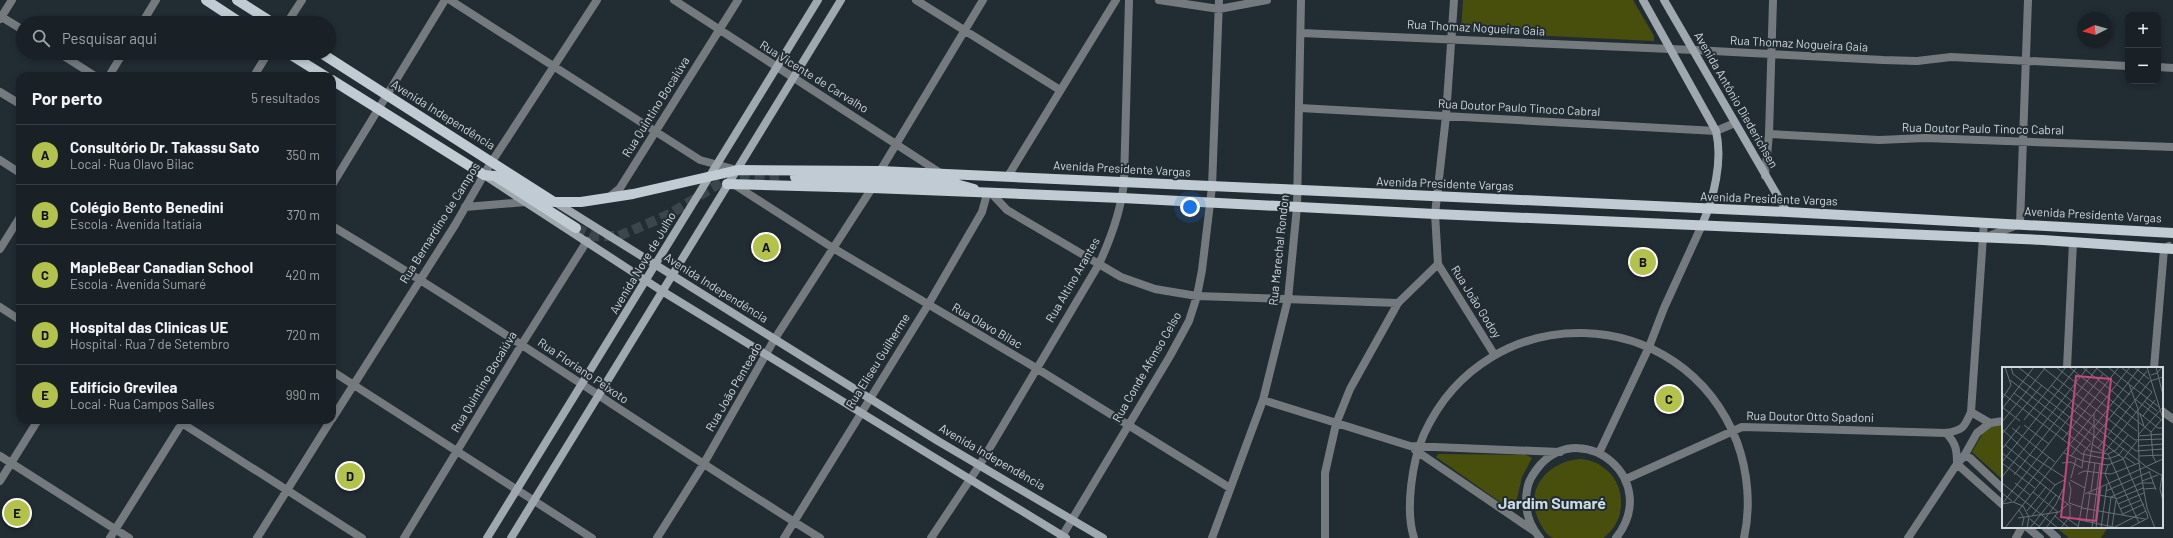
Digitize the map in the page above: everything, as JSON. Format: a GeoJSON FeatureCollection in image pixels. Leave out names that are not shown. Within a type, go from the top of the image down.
{"type":"FeatureCollection","features":[{"type":"Feature","properties":{"kind":"main road"},"geometry":{"type":"LineString","coordinates":[[206,0],[231,16]]}},
{"type":"Feature","properties":{"kind":"main road"},"geometry":{"type":"LineString","coordinates":[[236,0],[262,16]]}},
{"type":"Feature","properties":{"kind":"main road","name":"Avenida Nove de Julho"},"geometry":{"type":"LineString","coordinates":[[487,538],[818,0]]}},
{"type":"Feature","properties":{"kind":"main road"},"geometry":{"type":"LineString","coordinates":[[511,538],[662,291],[730,184],[792,76],[841,0]]}},
{"type":"Feature","properties":{"kind":"main road"},"geometry":{"type":"LineString","coordinates":[[1643,0],[1716,131],[1719,149],[1718,166],[1708,209],[1702,225]]}},
{"type":"Feature","properties":{"kind":"main road","name":"Avenida Antônio Diederichsen"},"geometry":{"type":"LineString","coordinates":[[1664,0],[1787,212]]}},
{"type":"Feature","properties":{"kind":"main road"},"geometry":{"type":"LineString","coordinates":[[299,60],[319,72]]}},
{"type":"Feature","properties":{"kind":"main road","name":"Avenida Independência"},"geometry":{"type":"LineString","coordinates":[[331,60],[774,340],[979,466],[1072,518],[1103,538]]}},
{"type":"Feature","properties":{"kind":"main road"},"geometry":{"type":"LineString","coordinates":[[336,83],[588,241],[662,291],[1063,537]]}},
{"type":"Feature","properties":{"kind":"main road"},"geometry":{"type":"LineString","coordinates":[[554,202],[580,202],[608,198],[738,170]]}},
{"type":"Feature","properties":{"kind":"main road","name":"Avenida Presidente Vargas"},"geometry":{"type":"LineString","coordinates":[[738,170],[880,171],[1008,176],[1297,191],[1787,212],[2173,233]]}},
{"type":"Feature","properties":{"kind":"main road"},"geometry":{"type":"LineString","coordinates":[[484,176],[496,176],[576,228]]}},
{"type":"Feature","properties":{"kind":"main road"},"geometry":{"type":"LineString","coordinates":[[779,176],[956,184],[990,194]]}},
{"type":"Feature","properties":{"kind":"main road"},"geometry":{"type":"LineString","coordinates":[[730,184],[1122,198],[1435,214],[2073,242],[2170,248]]}},
{"type":"Feature","properties":{"kind":"street"},"geometry":{"type":"LineString","coordinates":[[12,0],[1,17],[16,26]]}},
{"type":"Feature","properties":{"kind":"street"},"geometry":{"type":"LineString","coordinates":[[146,16],[156,0]]}},
{"type":"Feature","properties":{"kind":"street"},"geometry":{"type":"LineString","coordinates":[[292,16],[302,0]]}},
{"type":"Feature","properties":{"kind":"street"},"geometry":{"type":"LineString","coordinates":[[336,180],[445,0]]}},
{"type":"Feature","properties":{"kind":"street"},"geometry":{"type":"LineString","coordinates":[[450,0],[700,160],[717,165]]}},
{"type":"Feature","properties":{"kind":"street","name":"Rua Bernardino de Campos"},"geometry":{"type":"LineString","coordinates":[[336,413],[492,162],[597,0]]}},
{"type":"Feature","properties":{"kind":"street","name":"Rua Vicente de Carvalho"},"geometry":{"type":"LineString","coordinates":[[674,0],[898,144],[942,174]]}},
{"type":"Feature","properties":{"kind":"street","name":"Rua Quintino Bocaiúva"},"geometry":{"type":"LineString","coordinates":[[608,198],[620,188],[738,0]]}},
{"type":"Feature","properties":{"kind":"street"},"geometry":{"type":"LineString","coordinates":[[916,0],[1060,90]]}},
{"type":"Feature","properties":{"kind":"street"},"geometry":{"type":"LineString","coordinates":[[880,171],[898,144],[983,0]]}},
{"type":"Feature","properties":{"kind":"street"},"geometry":{"type":"LineString","coordinates":[[1008,176],[1117,0],[1129,3]]}},
{"type":"Feature","properties":{"kind":"street"},"geometry":{"type":"LineString","coordinates":[[1160,0],[1219,9],[1267,0]]}},
{"type":"Feature","properties":{"kind":"street","name":"Rua Conde Afonso Celso"},"geometry":{"type":"LineString","coordinates":[[1063,537],[1072,518],[1148,394],[1189,321],[1197,296],[1202,270],[1212,187],[1219,0]]}},
{"type":"Feature","properties":{"kind":"street","name":"Rua Marechal Rondon"},"geometry":{"type":"LineString","coordinates":[[1212,538],[1263,400],[1288,299],[1297,207],[1302,33],[1301,0]]}},
{"type":"Feature","properties":{"kind":"street","name":"Rua João Godoy"},"geometry":{"type":"LineString","coordinates":[[1454,0],[1453,39],[1435,214],[1438,264],[1494,354]]}},
{"type":"Feature","properties":{"kind":"street"},"geometry":{"type":"LineString","coordinates":[[1765,176],[1773,0]]}},
{"type":"Feature","properties":{"kind":"street"},"geometry":{"type":"LineString","coordinates":[[1983,238],[2020,224],[2028,0]]}},
{"type":"Feature","properties":{"kind":"street","name":"Rua Altino Arantes"},"geometry":{"type":"LineString","coordinates":[[932,538],[969,479],[979,466],[1099,264],[1110,238],[1122,198],[1124,182],[1129,3]]}},
{"type":"Feature","properties":{"kind":"street","name":"Rua Thomaz Nogueira Gaia"},"geometry":{"type":"LineString","coordinates":[[1302,33],[1910,61],[1950,57],[2125,66]]}},
{"type":"Feature","properties":{"kind":"street"},"geometry":{"type":"LineString","coordinates":[[69,60],[89,72]]}},
{"type":"Feature","properties":{"kind":"street"},"geometry":{"type":"LineString","coordinates":[[111,72],[119,60]]}},
{"type":"Feature","properties":{"kind":"street"},"geometry":{"type":"LineString","coordinates":[[256,72],[264,60]]}},
{"type":"Feature","properties":{"kind":"street"},"geometry":{"type":"LineString","coordinates":[[2161,68],[2173,68]]}},
{"type":"Feature","properties":{"kind":"street"},"geometry":{"type":"LineString","coordinates":[[0,92],[16,102]]}},
{"type":"Feature","properties":{"kind":"street","name":"Rua Doutor Paulo Tinoco Cabral"},"geometry":{"type":"LineString","coordinates":[[1300,108],[1716,131],[1735,123]]}},
{"type":"Feature","properties":{"kind":"street","name":"Rua Doutor Paulo Tinoco Cabral"},"geometry":{"type":"LineString","coordinates":[[1768,134],[1879,140],[1925,138],[2024,140],[2173,147]]}},
{"type":"Feature","properties":{"kind":"street"},"geometry":{"type":"LineString","coordinates":[[0,160],[16,170]]}},
{"type":"Feature","properties":{"kind":"street","name":"Avenida Presidente Vargas"},"geometry":{"type":"LineString","coordinates":[[717,165],[738,170]]}},
{"type":"Feature","properties":{"kind":"street","name":"Rua Olavo Bilac"},"geometry":{"type":"LineString","coordinates":[[730,184],[833,248],[1036,368],[1230,488]]}},
{"type":"Feature","properties":{"kind":"street","name":"Rua João Penteado"},"geometry":{"type":"LineString","coordinates":[[657,538],[703,465],[774,340],[872,188]]}},
{"type":"Feature","properties":{"kind":"street"},"geometry":{"type":"LineString","coordinates":[[990,194],[1007,210],[1121,277],[1155,289],[1197,296],[1398,303]]}},
{"type":"Feature","properties":{"kind":"street","name":"Rua Eliseu Guilherme"},"geometry":{"type":"LineString","coordinates":[[784,538],[860,412],[928,305],[982,212],[990,194]]}},
{"type":"Feature","properties":{"kind":"street"},"geometry":{"type":"LineString","coordinates":[[466,206],[526,202]]}},
{"type":"Feature","properties":{"kind":"street"},"geometry":{"type":"LineString","coordinates":[[1946,433],[1958,431],[1964,427],[1971,412],[1984,222]]}},
{"type":"Feature","properties":{"kind":"street"},"geometry":{"type":"LineString","coordinates":[[0,249],[16,223]]}},
{"type":"Feature","properties":{"kind":"street"},"geometry":{"type":"LineString","coordinates":[[1599,453],[1649,347],[1664,308],[1702,225]]}},
{"type":"Feature","properties":{"kind":"street","name":"Rua Floriano Peixoto"},"geometry":{"type":"LineString","coordinates":[[336,228],[420,278],[703,465],[820,538]]}},
{"type":"Feature","properties":{"kind":"street","name":"Rua Quintino Bocaiúva"},"geometry":{"type":"LineString","coordinates":[[404,538],[522,344],[588,241]]}},
{"type":"Feature","properties":{"kind":"street"},"geometry":{"type":"LineString","coordinates":[[2066,367],[2073,242]]}},
{"type":"Feature","properties":{"kind":"street"},"geometry":{"type":"LineString","coordinates":[[2154,367],[2170,248]]}},
{"type":"Feature","properties":{"kind":"street"},"geometry":{"type":"LineString","coordinates":[[1325,538],[1325,473],[1336,424],[1350,389],[1398,303],[1438,264]]}},
{"type":"Feature","properties":{"kind":"street"},"geometry":{"type":"LineString","coordinates":[[0,307],[16,317]]}},
{"type":"Feature","properties":{"kind":"street"},"geometry":{"type":"LineString","coordinates":[[1414,538],[1410,493],[1418,448],[1432,418],[1449,393],[1470,372],[1494,354],[1524,341],[1547,335],[1587,332],[1618,336],[1649,347],[1670,358],[1689,373],[1706,390],[1720,409],[1732,430],[1741,453],[1746,478],[1748,503],[1744,538]]}},
{"type":"Feature","properties":{"kind":"street"},"geometry":{"type":"LineString","coordinates":[[336,374],[592,538]]}},
{"type":"Feature","properties":{"kind":"street"},"geometry":{"type":"LineString","coordinates":[[1263,400],[1336,424],[1418,448],[1560,452],[1579,449],[1599,453],[1619,468],[1626,479],[1630,494],[1630,510],[1626,524],[1616,538]]}},
{"type":"Feature","properties":{"kind":"street"},"geometry":{"type":"LineString","coordinates":[[1971,412],[1990,423]]}},
{"type":"Feature","properties":{"kind":"street"},"geometry":{"type":"LineString","coordinates":[[2163,412],[2173,419]]}},
{"type":"Feature","properties":{"kind":"street"},"geometry":{"type":"LineString","coordinates":[[1908,538],[1957,464],[1964,456],[1977,433],[1990,423],[2002,421]]}},
{"type":"Feature","properties":{"kind":"street"},"geometry":{"type":"LineString","coordinates":[[0,480],[35,424]]}},
{"type":"Feature","properties":{"kind":"street"},"geometry":{"type":"LineString","coordinates":[[110,538],[179,424]]}},
{"type":"Feature","properties":{"kind":"street"},"geometry":{"type":"LineString","coordinates":[[186,424],[362,538]]}},
{"type":"Feature","properties":{"kind":"street","name":"Rua Bernardino de Campos"},"geometry":{"type":"LineString","coordinates":[[257,538],[329,424]]}},
{"type":"Feature","properties":{"kind":"street","name":"Rua Doutor Otto Spadoni"},"geometry":{"type":"LineString","coordinates":[[1626,479],[1732,430],[1742,427],[1946,433]]}},
{"type":"Feature","properties":{"kind":"street"},"geometry":{"type":"LineString","coordinates":[[1946,433],[1954,441],[1957,448],[1957,464],[2002,504]]}},
{"type":"Feature","properties":{"kind":"street"},"geometry":{"type":"LineString","coordinates":[[1418,448],[1537,535]]}},
{"type":"Feature","properties":{"kind":"street"},"geometry":{"type":"LineString","coordinates":[[1537,535],[1527,517],[1525,501],[1528,486],[1535,471],[1546,460],[1560,452]]}},
{"type":"Feature","properties":{"kind":"street"},"geometry":{"type":"LineString","coordinates":[[0,456],[129,538]]}},
{"type":"Feature","properties":{"kind":"street"},"geometry":{"type":"LineString","coordinates":[[1964,456],[1970,458],[2002,488]]}},
{"type":"Feature","properties":{"kind":"street"},"geometry":{"type":"LineString","coordinates":[[2016,538],[2021,528]]}},
{"type":"Feature","properties":{"kind":"street"},"geometry":{"type":"LineString","coordinates":[[2028,528],[2040,538]]}},
{"type":"Feature","properties":{"kind":"street"},"geometry":{"type":"LineString","coordinates":[[2046,528],[2057,538]]}},
{"type":"Feature","properties":{"kind":"green space"},"geometry":{"type":"Polygon","coordinates":[[[1463,0],[1633,0],[1654,36],[1654,41],[1467,32],[1461,30],[1463,0]]]}},
{"type":"Feature","properties":{"kind":"green space"},"geometry":{"type":"Polygon","coordinates":[[[2002,422],[2002,479],[1972,452],[1988,424],[2002,422]]]}},
{"type":"Feature","properties":{"kind":"green space"},"geometry":{"type":"Polygon","coordinates":[[[1438,454],[1526,455],[1532,458],[1522,477],[1515,508],[1510,509],[1436,457],[1438,454]]]}},
{"type":"Feature","properties":{"kind":"green space"},"geometry":{"type":"Polygon","coordinates":[[[1581,459],[1601,466],[1612,475],[1617,483],[1621,503],[1617,523],[1603,538],[1554,538],[1545,531],[1537,515],[1534,503],[1535,492],[1547,473],[1568,461],[1581,459]]]}},
{"type":"Feature","properties":{"kind":"green space"},"geometry":{"type":"Polygon","coordinates":[[[2057,528],[2107,528],[2101,538],[2069,538],[2057,528]]]}},
{"type":"Feature","properties":{"kind":"tunnel"},"geometry":{"type":"LineString","coordinates":[[576,228],[592,236],[619,236],[670,214],[725,180],[748,176],[779,176]]}},
{"type":"Feature","properties":{"kind":"place","name":"Consultório Dr. Takassu Sato"},"geometry":{"type":"Point","coordinates":[766,247]}},
{"type":"Feature","properties":{"kind":"place","name":"Colégio Bento Benedini"},"geometry":{"type":"Point","coordinates":[1643,262]}},
{"type":"Feature","properties":{"kind":"place","name":"MapleBear Canadian School"},"geometry":{"type":"Point","coordinates":[1669,399]}},
{"type":"Feature","properties":{"kind":"place","name":"Hospital das Clinicas UE"},"geometry":{"type":"Point","coordinates":[350,476]}},
{"type":"Feature","properties":{"kind":"place","name":"Edifício Grevilea"},"geometry":{"type":"Point","coordinates":[17,513]}},
{"type":"Feature","properties":{"kind":"district","name":"Jardim Sumaré"},"geometry":{"type":"Point","coordinates":[1552,503]}}]}
